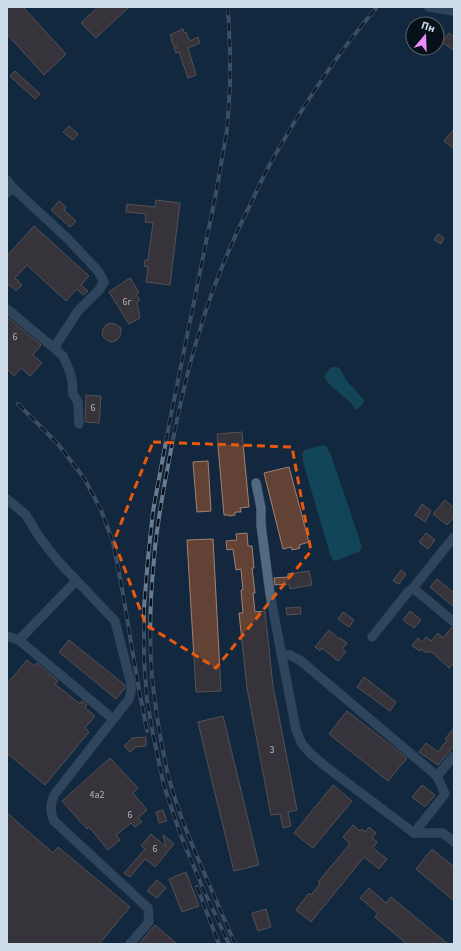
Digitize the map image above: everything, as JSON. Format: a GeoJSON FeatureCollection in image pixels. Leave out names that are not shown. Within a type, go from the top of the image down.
{"type":"FeatureCollection","features":[{"type":"Feature","properties":{"kind":"street"},"geometry":{"type":"LineString","coordinates":[[430,7],[454,11]]}},
{"type":"Feature","properties":{"kind":"street"},"geometry":{"type":"LineString","coordinates":[[9,186],[69,240],[98,271],[104,282],[99,290],[78,311],[54,348]]}},
{"type":"Feature","properties":{"kind":"street"},"geometry":{"type":"LineString","coordinates":[[7,309],[62,356],[70,372],[73,394],[78,402],[79,424]]}},
{"type":"Feature","properties":{"kind":"street"},"geometry":{"type":"LineString","coordinates":[[256,482],[270,594],[296,730],[302,744],[324,766],[414,833],[443,833],[454,842]]}},
{"type":"Feature","properties":{"kind":"street"},"geometry":{"type":"LineString","coordinates":[[7,498],[26,515],[40,538],[58,561],[115,621],[131,684],[129,700],[54,795],[51,804],[51,812],[54,821],[148,908],[149,922],[130,944]]}},
{"type":"Feature","properties":{"kind":"street"},"geometry":{"type":"LineString","coordinates":[[372,637],[454,536]]}},
{"type":"Feature","properties":{"kind":"street"},"geometry":{"type":"LineString","coordinates":[[19,640],[76,581]]}},
{"type":"Feature","properties":{"kind":"street"},"geometry":{"type":"LineString","coordinates":[[413,588],[454,622]]}},
{"type":"Feature","properties":{"kind":"street"},"geometry":{"type":"LineString","coordinates":[[7,636],[19,640],[113,719]]}},
{"type":"Feature","properties":{"kind":"street"},"geometry":{"type":"LineString","coordinates":[[281,655],[290,655],[301,661],[437,776],[445,794],[414,833]]}},
{"type":"Feature","properties":{"kind":"street"},"geometry":{"type":"LineString","coordinates":[[437,776],[454,756]]}},
{"type":"Feature","properties":{"kind":"highlighted area"},"geometry":{"type":"Polygon","coordinates":[[[153,442],[292,447],[311,551],[216,668],[146,625],[114,541],[153,442]]]}},
{"type":"Feature","properties":{"kind":"shaded area"},"geometry":{"type":"Polygon","coordinates":[[[331,367],[337,367],[341,370],[346,380],[364,400],[363,404],[356,410],[351,403],[329,384],[324,376],[331,367]]]}},
{"type":"Feature","properties":{"kind":"shaded area"},"geometry":{"type":"Polygon","coordinates":[[[322,445],[327,447],[331,455],[362,547],[360,551],[336,561],[333,560],[330,554],[302,454],[305,450],[322,445]]]}},
{"type":"Feature","properties":{"kind":"building"},"geometry":{"type":"Polygon","coordinates":[[[7,7],[23,7],[66,54],[44,75],[7,34],[7,7]]]}},
{"type":"Feature","properties":{"kind":"building"},"geometry":{"type":"Polygon","coordinates":[[[98,7],[129,7],[96,38],[81,23],[98,7]]]}},
{"type":"Feature","properties":{"kind":"building"},"geometry":{"type":"Polygon","coordinates":[[[183,29],[190,41],[198,37],[200,43],[188,48],[196,75],[188,78],[179,52],[176,53],[170,35],[183,29]]]}},
{"type":"Feature","properties":{"kind":"building"},"geometry":{"type":"Polygon","coordinates":[[[449,33],[454,37],[454,51],[445,44],[445,38],[449,33]]]}},
{"type":"Feature","properties":{"kind":"building"},"geometry":{"type":"Polygon","coordinates":[[[15,71],[40,94],[35,99],[10,76],[15,71]]]}},
{"type":"Feature","properties":{"kind":"building"},"geometry":{"type":"Polygon","coordinates":[[[69,126],[78,134],[73,140],[63,132],[69,126]]]}},
{"type":"Feature","properties":{"kind":"building"},"geometry":{"type":"Polygon","coordinates":[[[454,129],[454,149],[444,141],[454,129]]]}},
{"type":"Feature","properties":{"kind":"building"},"geometry":{"type":"Polygon","coordinates":[[[156,200],[180,203],[170,285],[146,282],[148,267],[144,266],[145,260],[148,260],[153,223],[145,222],[146,214],[126,212],[127,204],[155,207],[156,200]]]}},
{"type":"Feature","properties":{"kind":"building"},"geometry":{"type":"Polygon","coordinates":[[[59,201],[66,207],[64,210],[76,221],[70,227],[51,210],[59,201]]]}},
{"type":"Feature","properties":{"kind":"building"},"geometry":{"type":"Polygon","coordinates":[[[34,226],[89,276],[81,285],[88,291],[83,295],[77,289],[66,301],[27,265],[15,278],[22,285],[16,291],[7,283],[7,256],[34,226]]]}},
{"type":"Feature","properties":{"kind":"building"},"geometry":{"type":"Polygon","coordinates":[[[438,234],[444,238],[441,244],[434,240],[438,234]]]}},
{"type":"Feature","properties":{"kind":"building"},"geometry":{"type":"Polygon","coordinates":[[[130,278],[139,292],[136,294],[140,300],[137,302],[140,318],[129,324],[109,292],[130,278]]]}},
{"type":"Feature","properties":{"kind":"building"},"geometry":{"type":"Polygon","coordinates":[[[7,317],[41,345],[33,355],[42,363],[30,376],[21,368],[14,376],[7,369],[7,317]]]}},
{"type":"Feature","properties":{"kind":"building"},"geometry":{"type":"Polygon","coordinates":[[[110,323],[121,328],[120,336],[117,340],[112,342],[104,338],[102,334],[103,329],[110,323]]]}},
{"type":"Feature","properties":{"kind":"building"},"geometry":{"type":"Polygon","coordinates":[[[86,395],[101,396],[99,423],[85,422],[86,395]]]}},
{"type":"Feature","properties":{"kind":"building"},"geometry":{"type":"Polygon","coordinates":[[[242,432],[249,507],[240,508],[241,512],[235,512],[235,515],[229,516],[224,515],[217,434],[242,432]]]}},
{"type":"Feature","properties":{"kind":"building"},"geometry":{"type":"Polygon","coordinates":[[[208,461],[211,511],[197,512],[193,462],[208,461]]]}},
{"type":"Feature","properties":{"kind":"building"},"geometry":{"type":"Polygon","coordinates":[[[289,467],[309,542],[299,545],[300,548],[292,550],[291,547],[283,549],[264,473],[289,467]]]}},
{"type":"Feature","properties":{"kind":"building"},"geometry":{"type":"Polygon","coordinates":[[[445,500],[454,508],[454,517],[447,525],[433,514],[445,500]]]}},
{"type":"Feature","properties":{"kind":"building"},"geometry":{"type":"Polygon","coordinates":[[[422,504],[431,511],[425,522],[415,515],[422,504]]]}},
{"type":"Feature","properties":{"kind":"building"},"geometry":{"type":"Polygon","coordinates":[[[247,533],[248,546],[252,546],[255,612],[265,611],[273,686],[297,810],[288,812],[291,826],[283,828],[280,814],[271,815],[247,688],[239,613],[243,613],[241,569],[236,570],[233,549],[227,550],[226,541],[237,540],[236,534],[247,533]]]}},
{"type":"Feature","properties":{"kind":"building"},"geometry":{"type":"Polygon","coordinates":[[[426,533],[435,540],[428,549],[419,542],[426,533]]]}},
{"type":"Feature","properties":{"kind":"building"},"geometry":{"type":"Polygon","coordinates":[[[213,539],[221,691],[196,692],[187,540],[213,539]]]}},
{"type":"Feature","properties":{"kind":"building"},"geometry":{"type":"Polygon","coordinates":[[[401,570],[406,574],[399,584],[393,581],[401,570]]]}},
{"type":"Feature","properties":{"kind":"building"},"geometry":{"type":"Polygon","coordinates":[[[309,571],[312,585],[290,589],[289,584],[275,585],[274,578],[288,577],[288,574],[309,571]]]}},
{"type":"Feature","properties":{"kind":"building"},"geometry":{"type":"Polygon","coordinates":[[[437,579],[454,593],[454,607],[430,587],[437,579]]]}},
{"type":"Feature","properties":{"kind":"building"},"geometry":{"type":"Polygon","coordinates":[[[300,607],[301,614],[287,615],[286,608],[300,607]]]}},
{"type":"Feature","properties":{"kind":"building"},"geometry":{"type":"Polygon","coordinates":[[[410,611],[421,620],[414,628],[403,620],[410,611]]]}},
{"type":"Feature","properties":{"kind":"building"},"geometry":{"type":"Polygon","coordinates":[[[343,612],[354,620],[349,627],[338,619],[343,612]]]}},
{"type":"Feature","properties":{"kind":"building"},"geometry":{"type":"Polygon","coordinates":[[[452,627],[454,628],[454,663],[449,668],[431,651],[430,653],[427,651],[426,653],[421,649],[420,651],[412,646],[418,638],[422,642],[426,637],[431,641],[438,633],[443,638],[452,627]]]}},
{"type":"Feature","properties":{"kind":"building"},"geometry":{"type":"Polygon","coordinates":[[[329,630],[339,639],[340,638],[347,643],[342,649],[346,652],[338,661],[322,648],[320,651],[315,647],[329,630]]]}},
{"type":"Feature","properties":{"kind":"building"},"geometry":{"type":"Polygon","coordinates":[[[69,640],[125,685],[125,688],[116,699],[59,652],[69,640]]]}},
{"type":"Feature","properties":{"kind":"building"},"geometry":{"type":"Polygon","coordinates":[[[27,660],[34,666],[37,663],[58,681],[55,684],[80,704],[82,701],[87,705],[85,708],[95,716],[85,728],[89,732],[45,785],[7,753],[7,684],[27,660]]]}},
{"type":"Feature","properties":{"kind":"building"},"geometry":{"type":"Polygon","coordinates":[[[364,677],[396,702],[390,711],[357,687],[364,677]]]}},
{"type":"Feature","properties":{"kind":"building"},"geometry":{"type":"Polygon","coordinates":[[[347,711],[407,758],[388,781],[329,734],[347,711]]]}},
{"type":"Feature","properties":{"kind":"building"},"geometry":{"type":"Polygon","coordinates":[[[223,716],[259,865],[234,871],[198,722],[223,716]]]}},
{"type":"Feature","properties":{"kind":"building"},"geometry":{"type":"Polygon","coordinates":[[[454,728],[454,746],[438,765],[419,752],[426,743],[438,752],[447,740],[445,739],[454,728]]]}},
{"type":"Feature","properties":{"kind":"building"},"geometry":{"type":"Polygon","coordinates":[[[146,737],[146,746],[136,747],[130,752],[124,746],[132,738],[146,737]]]}},
{"type":"Feature","properties":{"kind":"building"},"geometry":{"type":"Polygon","coordinates":[[[110,758],[138,788],[133,793],[147,810],[138,818],[142,822],[135,827],[131,823],[116,835],[120,840],[108,850],[89,827],[87,829],[62,801],[110,758]]]}},
{"type":"Feature","properties":{"kind":"building"},"geometry":{"type":"Polygon","coordinates":[[[333,785],[352,801],[313,848],[294,833],[333,785]]]}},
{"type":"Feature","properties":{"kind":"building"},"geometry":{"type":"Polygon","coordinates":[[[422,785],[435,795],[425,807],[412,797],[422,785]]]}},
{"type":"Feature","properties":{"kind":"building"},"geometry":{"type":"Polygon","coordinates":[[[163,810],[167,821],[159,823],[156,812],[163,810]]]}},
{"type":"Feature","properties":{"kind":"building"},"geometry":{"type":"Polygon","coordinates":[[[7,813],[53,853],[58,847],[130,907],[99,944],[7,944],[7,813]]]}},
{"type":"Feature","properties":{"kind":"building"},"geometry":{"type":"Polygon","coordinates":[[[353,825],[360,831],[362,829],[365,832],[369,827],[376,833],[372,838],[377,842],[373,848],[387,859],[379,869],[364,857],[311,922],[296,910],[309,893],[311,895],[320,884],[318,882],[350,844],[343,837],[353,825]]]}},
{"type":"Feature","properties":{"kind":"building"},"geometry":{"type":"Polygon","coordinates":[[[151,834],[166,847],[163,835],[174,844],[155,867],[145,859],[130,877],[124,873],[145,849],[141,846],[151,834]]]}},
{"type":"Feature","properties":{"kind":"building"},"geometry":{"type":"Polygon","coordinates":[[[432,849],[454,867],[454,901],[416,869],[432,849]]]}},
{"type":"Feature","properties":{"kind":"building"},"geometry":{"type":"Polygon","coordinates":[[[186,872],[199,906],[182,912],[169,879],[186,872]]]}},
{"type":"Feature","properties":{"kind":"building"},"geometry":{"type":"Polygon","coordinates":[[[157,880],[166,888],[157,898],[147,891],[157,880]]]}},
{"type":"Feature","properties":{"kind":"building"},"geometry":{"type":"Polygon","coordinates":[[[369,888],[386,903],[391,897],[448,944],[407,944],[375,917],[378,913],[360,898],[369,888]]]}},
{"type":"Feature","properties":{"kind":"building"},"geometry":{"type":"Polygon","coordinates":[[[266,909],[271,927],[258,931],[252,913],[266,909]]]}},
{"type":"Feature","properties":{"kind":"building"},"geometry":{"type":"Polygon","coordinates":[[[155,925],[177,944],[139,944],[155,925]]]}},
{"type":"Feature","properties":{"kind":"railway"},"geometry":{"type":"LineString","coordinates":[[228,7],[230,86],[227,130],[216,193],[153,511],[144,608],[144,659],[147,700],[164,786],[181,836],[205,893],[229,944]]}},
{"type":"Feature","properties":{"kind":"railway"},"geometry":{"type":"LineString","coordinates":[[235,944],[182,819],[168,775],[161,738],[152,676],[150,633],[158,523],[182,396],[190,364],[214,286],[266,171],[293,124],[333,64],[377,7]]}},
{"type":"Feature","properties":{"kind":"railway"},"geometry":{"type":"LineString","coordinates":[[18,404],[58,444],[84,478],[101,510],[113,542],[147,731]]}},
{"type":"Feature","properties":{"kind":"railway"},"geometry":{"type":"LineString","coordinates":[[197,887],[219,944]]}}]}
